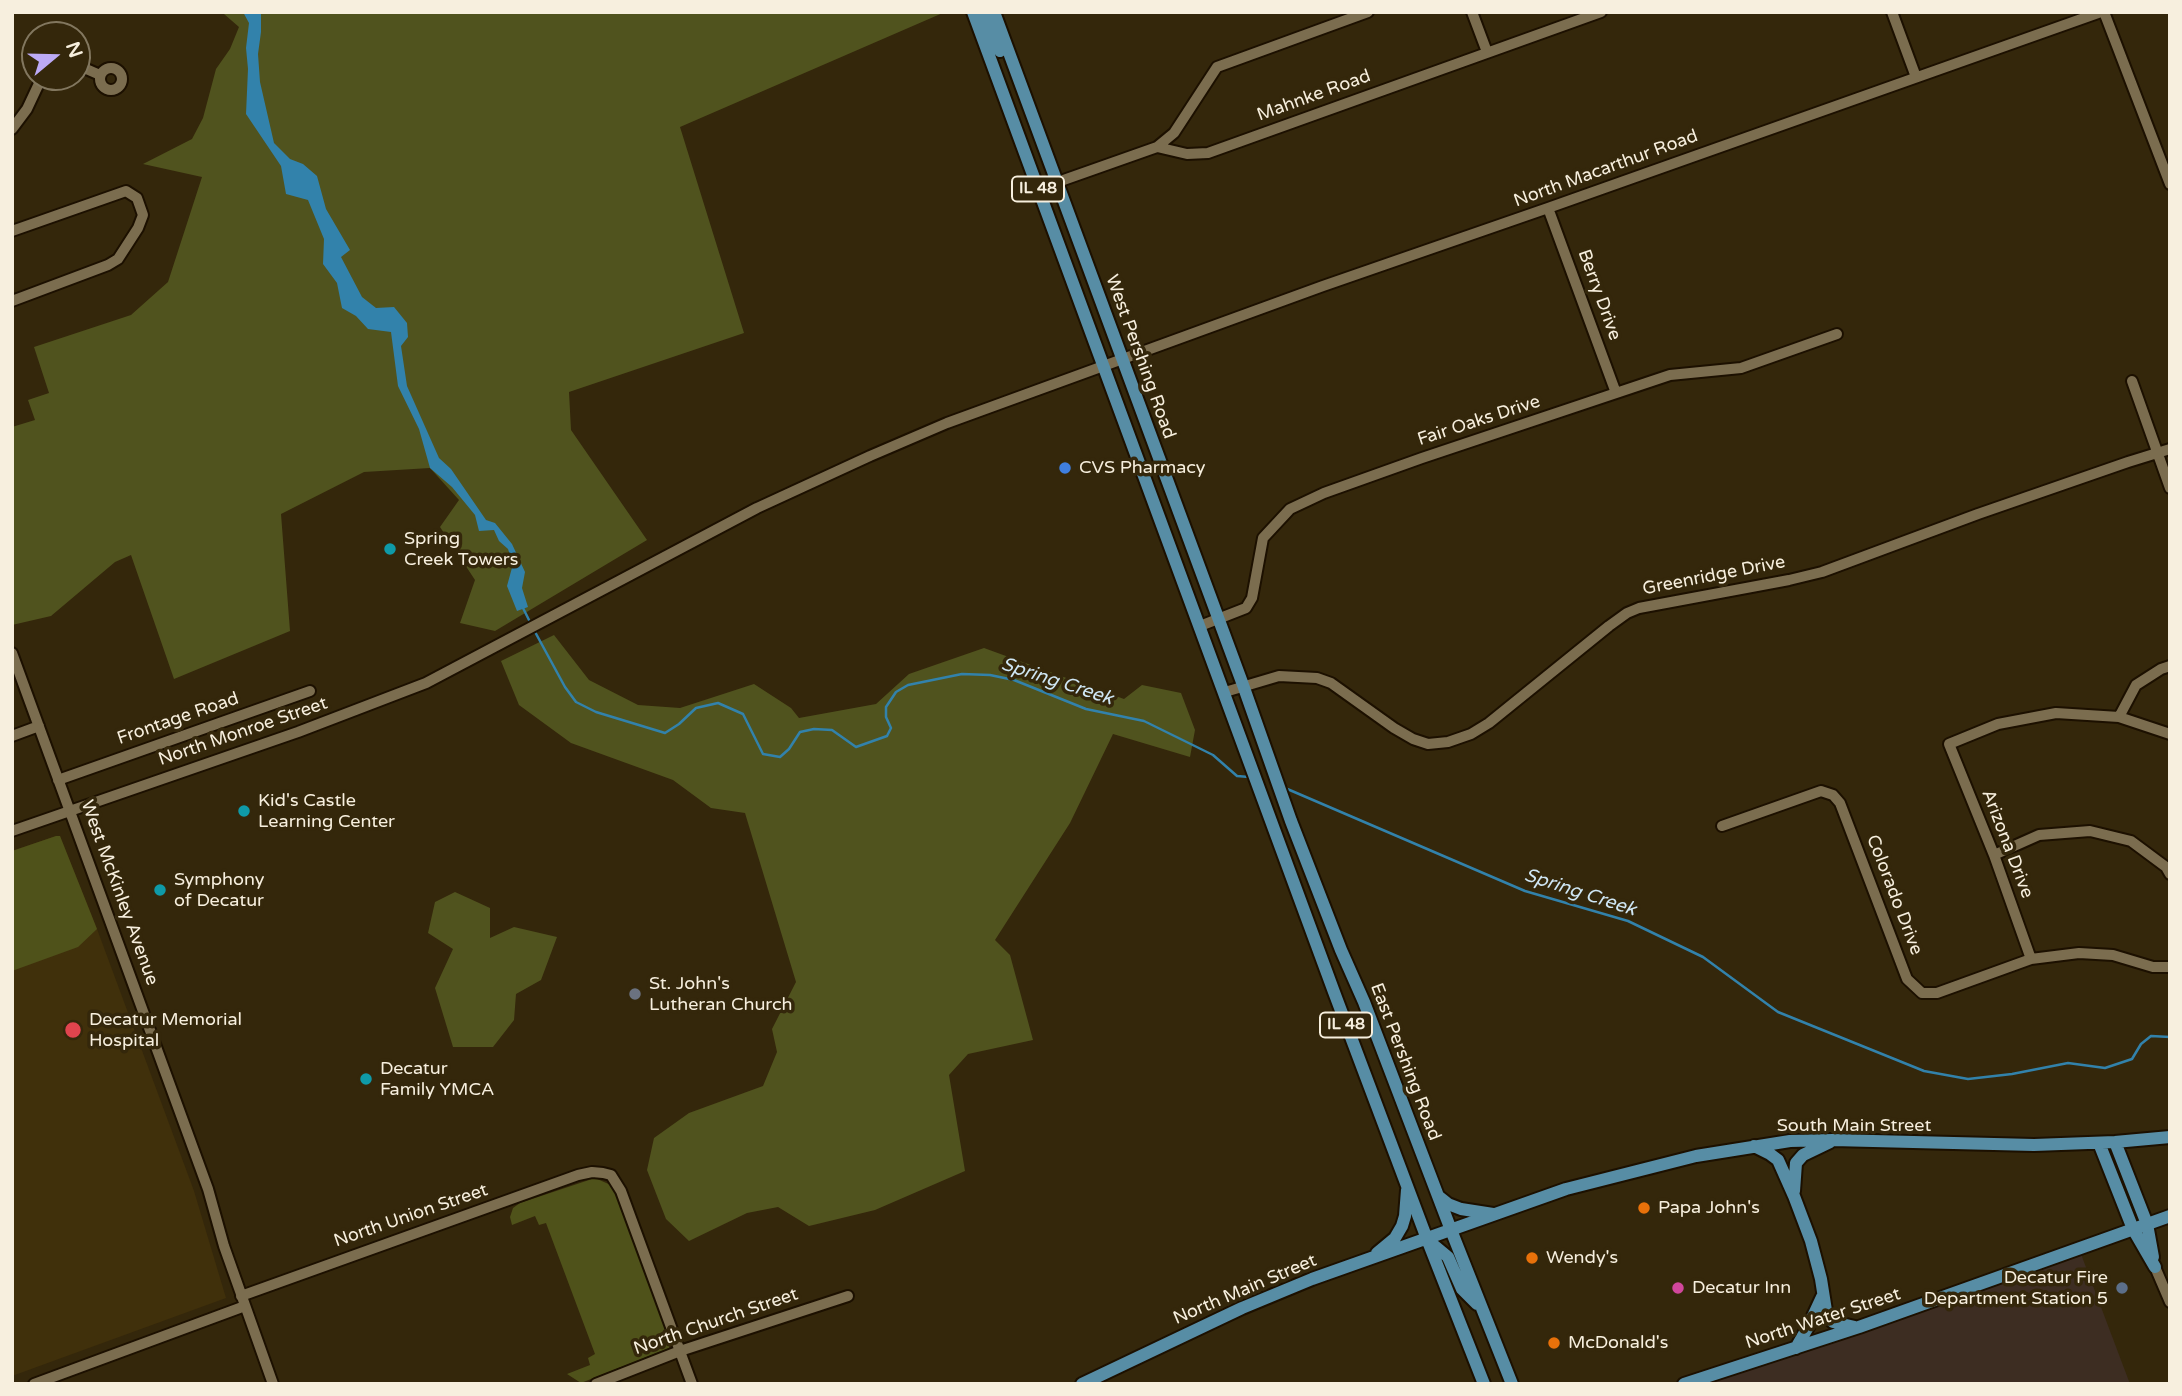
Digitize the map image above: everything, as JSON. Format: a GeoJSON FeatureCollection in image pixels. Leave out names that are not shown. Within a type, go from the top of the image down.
{"type":"FeatureCollection","features":[{"type":"Feature","properties":{"kind":"main road","name":"West Pershing Road"},"geometry":{"type":"LineString","coordinates":[[973,12],[1407,1187]]}},
{"type":"Feature","properties":{"kind":"main road"},"geometry":{"type":"LineString","coordinates":[[982,12],[1009,74],[1026,101]]}},
{"type":"Feature","properties":{"kind":"main road","name":"West Pershing Road"},"geometry":{"type":"LineString","coordinates":[[994,12],[1267,753]]}},
{"type":"Feature","properties":{"kind":"main road","name":"East Pershing Road"},"geometry":{"type":"LineString","coordinates":[[1267,753],[1341,950],[1364,1002],[1512,1384]]}},
{"type":"Feature","properties":{"kind":"main road","name":"South Main Street"},"geometry":{"type":"LineString","coordinates":[[1427,1239],[1587,1182],[1696,1156],[1753,1146],[1790,1141],[1833,1140],[2034,1145],[2170,1137]]}},
{"type":"Feature","properties":{"kind":"main road"},"geometry":{"type":"LineString","coordinates":[[1794,1196],[1796,1163],[1803,1155],[1833,1140]]}},
{"type":"Feature","properties":{"kind":"main road"},"geometry":{"type":"LineString","coordinates":[[2115,1142],[2147,1224],[2155,1267]]}},
{"type":"Feature","properties":{"kind":"main road"},"geometry":{"type":"LineString","coordinates":[[2099,1143],[2133,1230],[2155,1267]]}},
{"type":"Feature","properties":{"kind":"main road"},"geometry":{"type":"LineString","coordinates":[[1753,1146],[1778,1160],[1794,1196],[1811,1241],[1827,1317],[1833,1322],[1858,1327]]}},
{"type":"Feature","properties":{"kind":"main road"},"geometry":{"type":"LineString","coordinates":[[1371,1258],[1395,1238],[1402,1226],[1407,1187]]}},
{"type":"Feature","properties":{"kind":"main road","name":"IL 48"},"geometry":{"type":"LineString","coordinates":[[1407,1187],[1484,1384]]}},
{"type":"Feature","properties":{"kind":"main road"},"geometry":{"type":"LineString","coordinates":[[1437,1195],[1448,1204],[1461,1209],[1496,1214]]}},
{"type":"Feature","properties":{"kind":"main road","name":"North Water Street"},"geometry":{"type":"LineString","coordinates":[[1684,1384],[1858,1327],[2170,1216]]}},
{"type":"Feature","properties":{"kind":"main road"},"geometry":{"type":"LineString","coordinates":[[1427,1239],[1448,1257],[1462,1289],[1482,1308]]}},
{"type":"Feature","properties":{"kind":"main road","name":"North Main Street"},"geometry":{"type":"LineString","coordinates":[[1082,1384],[1253,1303],[1427,1239]]}},
{"type":"Feature","properties":{"kind":"main road"},"geometry":{"type":"LineString","coordinates":[[1796,1348],[1822,1297]]}},
{"type":"Feature","properties":{"kind":"street"},"geometry":{"type":"LineString","coordinates":[[1157,148],[1174,133],[1217,67],[1368,12]]}},
{"type":"Feature","properties":{"kind":"street"},"geometry":{"type":"LineString","coordinates":[[1472,12],[1487,52]]}},
{"type":"Feature","properties":{"kind":"street","name":"Mahnke Road"},"geometry":{"type":"LineString","coordinates":[[1038,189],[1157,148],[1187,154],[1208,153],[1601,12]]}},
{"type":"Feature","properties":{"kind":"street"},"geometry":{"type":"LineString","coordinates":[[1892,12],[1916,77]]}},
{"type":"Feature","properties":{"kind":"street"},"geometry":{"type":"LineString","coordinates":[[2103,12],[2170,184]]}},
{"type":"Feature","properties":{"kind":"street","name":"North Macarthur Road"},"geometry":{"type":"LineString","coordinates":[[552,617],[760,506],[947,423],[1322,286],[2103,12]]}},
{"type":"Feature","properties":{"kind":"street"},"geometry":{"type":"LineString","coordinates":[[91,71],[100,75]]}},
{"type":"Feature","properties":{"kind":"street"},"geometry":{"type":"LineString","coordinates":[[12,128],[27,109],[35,91]]}},
{"type":"Feature","properties":{"kind":"street"},"geometry":{"type":"LineString","coordinates":[[12,232],[126,191],[133,193],[141,205],[143,215],[118,259],[12,301]]}},
{"type":"Feature","properties":{"kind":"street","name":"Berry Drive"},"geometry":{"type":"LineString","coordinates":[[1548,208],[1616,393]]}},
{"type":"Feature","properties":{"kind":"street","name":"Fair Oaks Drive"},"geometry":{"type":"LineString","coordinates":[[1200,626],[1246,608],[1252,598],[1263,538],[1290,509],[1324,493],[1670,375],[1741,368],[1837,334]]}},
{"type":"Feature","properties":{"kind":"street"},"geometry":{"type":"LineString","coordinates":[[2132,381],[2170,488]]}},
{"type":"Feature","properties":{"kind":"street","name":"Greenridge Drive"},"geometry":{"type":"LineString","coordinates":[[1225,692],[1279,676],[1318,678],[1331,683],[1394,729],[1428,744],[1448,742],[1471,734],[1489,723],[1609,626],[1639,608],[1822,572],[1978,514],[2170,449]]}},
{"type":"Feature","properties":{"kind":"street","name":"North Monroe Street"},"geometry":{"type":"LineString","coordinates":[[12,831],[390,698],[481,656],[552,617]]}},
{"type":"Feature","properties":{"kind":"street","name":"West McKinley Avenue"},"geometry":{"type":"LineString","coordinates":[[12,653],[208,1189],[224,1246],[273,1384]]}},
{"type":"Feature","properties":{"kind":"street"},"geometry":{"type":"LineString","coordinates":[[2170,666],[2136,685],[2119,717],[2170,734]]}},
{"type":"Feature","properties":{"kind":"street","name":"Frontage Road"},"geometry":{"type":"LineString","coordinates":[[58,780],[310,691]]}},
{"type":"Feature","properties":{"kind":"street","name":"Arizona Drive"},"geometry":{"type":"LineString","coordinates":[[2031,959],[1950,744],[1998,723],[2056,713],[2119,717]]}},
{"type":"Feature","properties":{"kind":"street"},"geometry":{"type":"LineString","coordinates":[[12,736],[39,726]]}},
{"type":"Feature","properties":{"kind":"street","name":"Colorado Drive"},"geometry":{"type":"LineString","coordinates":[[1722,826],[1821,792],[1833,795],[1840,803],[1908,979],[1922,993],[1937,993],[2031,959],[2079,953],[2113,955],[2153,967],[2170,967]]}},
{"type":"Feature","properties":{"kind":"street"},"geometry":{"type":"LineString","coordinates":[[1994,855],[2039,835],[2090,831],[2131,841],[2166,867],[2170,874]]}},
{"type":"Feature","properties":{"kind":"street","name":"North Union Street"},"geometry":{"type":"LineString","coordinates":[[34,1384],[358,1252],[592,1172],[611,1175],[621,1192],[680,1351]]}},
{"type":"Feature","properties":{"kind":"street"},"geometry":{"type":"LineString","coordinates":[[2155,1267],[2170,1303]]}},
{"type":"Feature","properties":{"kind":"street","name":"North Church Street"},"geometry":{"type":"LineString","coordinates":[[596,1384],[680,1351],[848,1296]]}},
{"type":"Feature","properties":{"kind":"street"},"geometry":{"type":"LineString","coordinates":[[680,1351],[692,1384]]}},
{"type":"Feature","properties":{"kind":"shaded area","name":"Decatur Memorial Hospital"},"geometry":{"type":"Polygon","coordinates":[[[60,836],[97,929],[194,1191],[226,1298],[12,1376],[12,851],[60,836]]]}},
{"type":"Feature","properties":{"kind":"shaded area"},"geometry":{"type":"Polygon","coordinates":[[[2081,1254],[2130,1384],[1700,1384],[2081,1254]]]}},
{"type":"Feature","properties":{"kind":"green space"},"geometry":{"type":"Polygon","coordinates":[[[217,12],[945,12],[680,127],[744,333],[569,392],[571,430],[647,540],[495,631],[460,623],[475,580],[440,527],[459,500],[430,468],[364,472],[281,514],[290,631],[174,679],[131,555],[115,562],[51,616],[12,625],[12,427],[35,420],[28,400],[49,393],[34,347],[131,315],[168,282],[202,177],[143,164],[192,139],[203,118],[216,69],[230,49],[239,27],[224,14],[217,12]]]}},
{"type":"Feature","properties":{"kind":"green space"},"geometry":{"type":"Polygon","coordinates":[[[554,635],[589,680],[638,705],[680,708],[754,684],[791,708],[799,718],[876,704],[909,674],[984,648],[1124,699],[1142,685],[1181,693],[1195,730],[1190,757],[1113,734],[1070,823],[995,940],[1010,955],[1033,1040],[968,1054],[949,1075],[965,1171],[875,1210],[809,1226],[778,1207],[747,1213],[689,1241],[666,1219],[647,1170],[654,1138],[689,1113],[763,1086],[777,1052],[772,1029],[796,982],[745,813],[711,808],[673,780],[571,743],[519,705],[501,661],[554,635]]]}},
{"type":"Feature","properties":{"kind":"green space"},"geometry":{"type":"Polygon","coordinates":[[[60,836],[97,929],[78,947],[12,971],[12,851],[60,836]]]}},
{"type":"Feature","properties":{"kind":"green space"},"geometry":{"type":"Polygon","coordinates":[[[455,892],[490,908],[490,938],[514,927],[557,937],[541,980],[516,994],[514,1020],[493,1047],[453,1047],[435,988],[453,949],[428,933],[435,902],[455,892]]]}},
{"type":"Feature","properties":{"kind":"green space"},"geometry":{"type":"Polygon","coordinates":[[[595,1178],[613,1186],[670,1342],[669,1348],[581,1383],[567,1374],[590,1365],[588,1358],[595,1354],[546,1223],[539,1225],[535,1216],[512,1225],[510,1217],[513,1208],[520,1203],[595,1178]]]}},
{"type":"Feature","properties":{"kind":"water"},"geometry":{"type":"Polygon","coordinates":[[[243,12],[261,13],[258,54],[260,82],[274,143],[290,159],[303,164],[317,176],[326,209],[350,250],[341,257],[362,297],[376,308],[394,307],[407,323],[408,337],[401,346],[407,386],[439,458],[451,469],[486,520],[495,523],[512,544],[525,572],[522,588],[528,607],[517,611],[507,586],[513,564],[508,549],[499,541],[494,530],[479,531],[475,515],[452,487],[430,468],[419,429],[398,386],[391,332],[368,329],[356,316],[342,308],[337,283],[323,264],[324,239],[308,200],[286,194],[281,166],[246,114],[246,48],[249,23],[243,12]]]}},
{"type":"Feature","properties":{"kind":"waterway","name":"Spring Creek"},"geometry":{"type":"LineString","coordinates":[[523,608],[531,624]]}},
{"type":"Feature","properties":{"kind":"waterway","name":"Spring Creek"},"geometry":{"type":"LineString","coordinates":[[534,630],[576,702],[596,712],[665,733],[696,708],[718,703],[743,714],[763,754],[780,757],[800,732],[814,729],[832,730],[856,747],[887,736],[891,728],[886,717],[886,707],[896,692],[908,685],[962,674],[990,675],[1014,680],[1086,709],[1144,721],[1213,755],[1237,776],[1249,777]]}},
{"type":"Feature","properties":{"kind":"waterway","name":"Spring Creek"},"geometry":{"type":"LineString","coordinates":[[1285,788],[1525,891],[1628,921],[1703,957],[1778,1012],[1924,1071],[1968,1079],[2068,1063],[2105,1068],[2132,1059],[2141,1044],[2151,1036],[2170,1037]]}},
{"type":"Feature","properties":{"kind":"place","name":"CVS Pharmacy"},"geometry":{"type":"Point","coordinates":[1065,468]}},
{"type":"Feature","properties":{"kind":"place","name":"Spring Creek Towers"},"geometry":{"type":"Point","coordinates":[390,549]}},
{"type":"Feature","properties":{"kind":"place","name":"Kid's Castle Learning Center"},"geometry":{"type":"Point","coordinates":[244,811]}},
{"type":"Feature","properties":{"kind":"place","name":"Symphony of Decatur"},"geometry":{"type":"Point","coordinates":[160,890]}},
{"type":"Feature","properties":{"kind":"place","name":"St. John's Lutheran Church"},"geometry":{"type":"Point","coordinates":[635,994]}},
{"type":"Feature","properties":{"kind":"place","name":"Decatur Memorial Hospital"},"geometry":{"type":"Point","coordinates":[73,1030]}},
{"type":"Feature","properties":{"kind":"place","name":"Decatur Family YMCA"},"geometry":{"type":"Point","coordinates":[366,1079]}},
{"type":"Feature","properties":{"kind":"place","name":"Papa John's"},"geometry":{"type":"Point","coordinates":[1644,1208]}},
{"type":"Feature","properties":{"kind":"place","name":"Wendy's"},"geometry":{"type":"Point","coordinates":[1532,1258]}},
{"type":"Feature","properties":{"kind":"place","name":"Decatur Inn"},"geometry":{"type":"Point","coordinates":[1678,1288]}},
{"type":"Feature","properties":{"kind":"place","name":"Decatur Fire Department Station 5"},"geometry":{"type":"Point","coordinates":[2122,1288]}},
{"type":"Feature","properties":{"kind":"place","name":"McDonald's"},"geometry":{"type":"Point","coordinates":[1554,1343]}}]}
